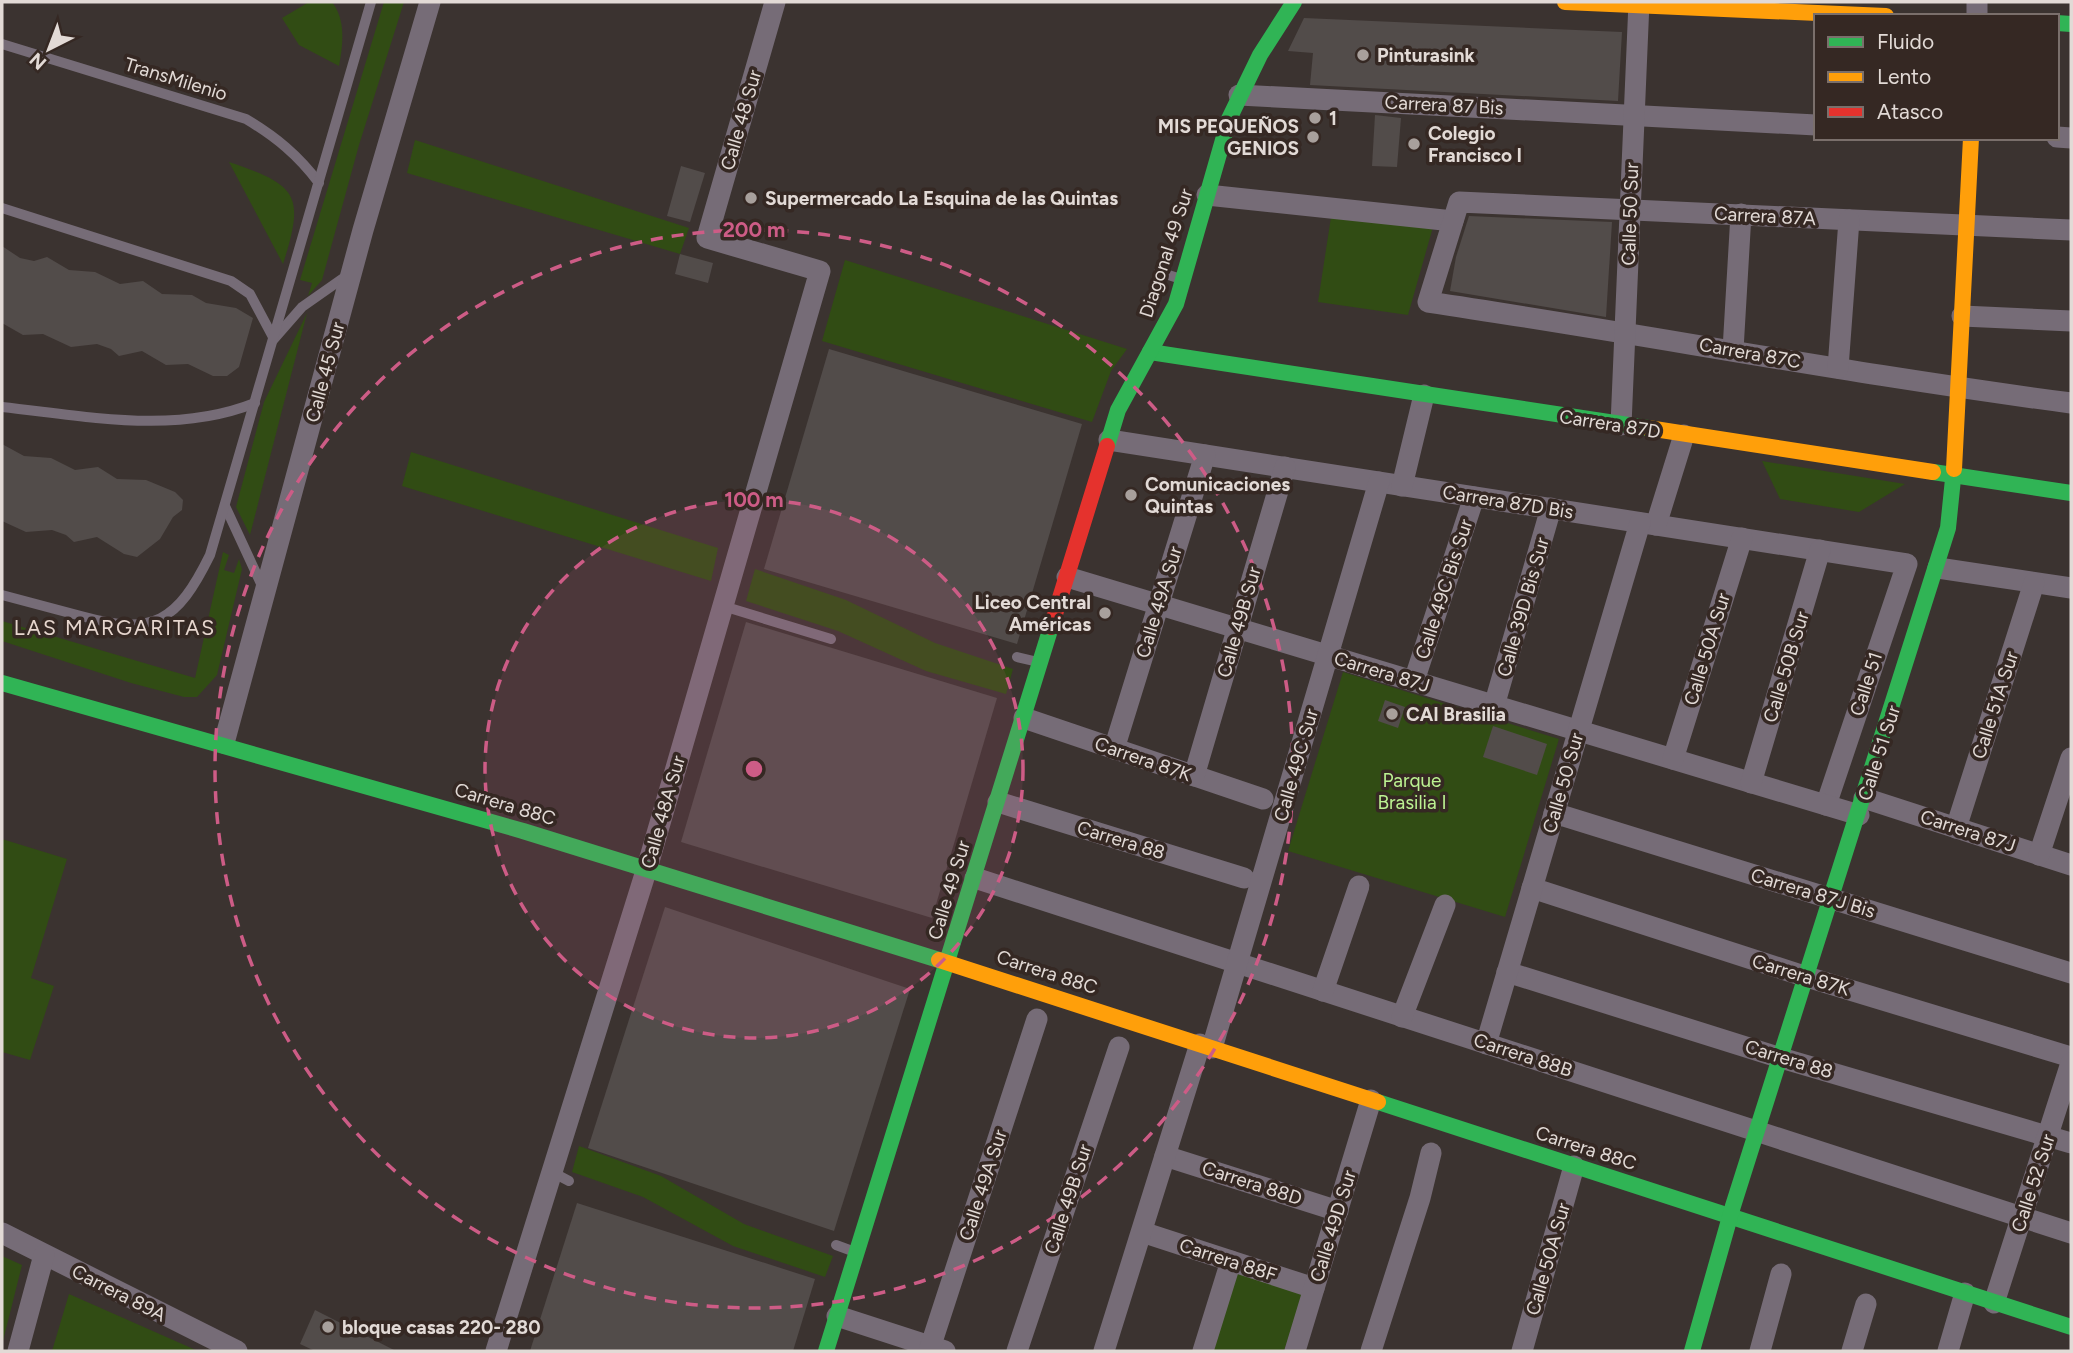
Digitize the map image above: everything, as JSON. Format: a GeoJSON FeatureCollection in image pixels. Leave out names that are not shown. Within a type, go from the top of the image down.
{"type":"FeatureCollection","features":[{"type":"Feature","properties":{"kind":"street","name":"Calle 45 Sur"},"geometry":{"type":"LineString","coordinates":[[224,743],[352,272],[430,2]]}},
{"type":"Feature","properties":{"kind":"street","name":"Calle 48 Sur"},"geometry":{"type":"LineString","coordinates":[[775,2],[707,238],[820,271]]}},
{"type":"Feature","properties":{"kind":"street","name":"Diagonal 49 Sur"},"geometry":{"type":"LineString","coordinates":[[1109,440],[1128,388],[1167,325],[1184,280],[1239,95],[1294,2]]}},
{"type":"Feature","properties":{"kind":"street"},"geometry":{"type":"LineString","coordinates":[[1565,2],[1848,14]]}},
{"type":"Feature","properties":{"kind":"street","name":"Calle 50 Sur"},"geometry":{"type":"LineString","coordinates":[[1621,425],[1638,3]]}},
{"type":"Feature","properties":{"kind":"street","name":"Carrera 87 Bis"},"geometry":{"type":"LineString","coordinates":[[1239,95],[1814,125]]}},
{"type":"Feature","properties":{"kind":"street","name":"Calle 51 Sur"},"geometry":{"type":"LineString","coordinates":[[1692,1351],[1730,1217],[1938,569],[1948,528],[1954,477],[1971,140]]}},
{"type":"Feature","properties":{"kind":"street","name":"Carrera 87A"},"geometry":{"type":"LineString","coordinates":[[1208,195],[1456,211],[1630,209],[2071,230]]}},
{"type":"Feature","properties":{"kind":"street","name":"Carrera 87C"},"geometry":{"type":"LineString","coordinates":[[1456,211],[1428,302],[1625,331],[1959,389],[2071,403]]}},
{"type":"Feature","properties":{"kind":"street"},"geometry":{"type":"LineString","coordinates":[[1733,350],[1741,214]]}},
{"type":"Feature","properties":{"kind":"street"},"geometry":{"type":"LineString","coordinates":[[1838,368],[1849,220]]}},
{"type":"Feature","properties":{"kind":"street","name":"Calle 48A Sur"},"geometry":{"type":"LineString","coordinates":[[496,1351],[560,1177],[820,271]]}},
{"type":"Feature","properties":{"kind":"street"},"geometry":{"type":"LineString","coordinates":[[1962,316],[2071,321]]}},
{"type":"Feature","properties":{"kind":"street","name":"Carrera 87D"},"geometry":{"type":"LineString","coordinates":[[1150,352],[2071,493]]}},
{"type":"Feature","properties":{"kind":"street"},"geometry":{"type":"LineString","coordinates":[[1402,486],[1424,395]]}},
{"type":"Feature","properties":{"kind":"street","name":"Calle 50 Sur"},"geometry":{"type":"LineString","coordinates":[[1486,1044],[1578,731],[1648,524],[1684,435]]}},
{"type":"Feature","properties":{"kind":"street","name":"Carrera 87D Bis"},"geometry":{"type":"LineString","coordinates":[[1109,440],[1907,564]]}},
{"type":"Feature","properties":{"kind":"street","name":"Calle 49 Sur"},"geometry":{"type":"LineString","coordinates":[[826,1351],[1109,440]]}},
{"type":"Feature","properties":{"kind":"street","name":"Calle 49A Sur"},"geometry":{"type":"LineString","coordinates":[[1114,749],[1205,455]]}},
{"type":"Feature","properties":{"kind":"street","name":"Calle 49B Sur"},"geometry":{"type":"LineString","coordinates":[[1194,776],[1284,467]]}},
{"type":"Feature","properties":{"kind":"street","name":"Calle 49C Sur"},"geometry":{"type":"LineString","coordinates":[[1104,1351],[1165,1156],[1237,963],[1379,482]]}},
{"type":"Feature","properties":{"kind":"street","name":"Calle 49C Bis Sur"},"geometry":{"type":"LineString","coordinates":[[1414,681],[1474,497]]}},
{"type":"Feature","properties":{"kind":"street","name":"Calle 39D Bis Sur"},"geometry":{"type":"LineString","coordinates":[[1494,705],[1551,509]]}},
{"type":"Feature","properties":{"kind":"street","name":"Calle 50A Sur"},"geometry":{"type":"LineString","coordinates":[[1673,759],[1742,538]]}},
{"type":"Feature","properties":{"kind":"street","name":"Calle 50B Sur"},"geometry":{"type":"LineString","coordinates":[[1751,783],[1820,550]]}},
{"type":"Feature","properties":{"kind":"street","name":"Calle 51"},"geometry":{"type":"LineString","coordinates":[[1826,805],[1907,564]]}},
{"type":"Feature","properties":{"kind":"street"},"geometry":{"type":"LineString","coordinates":[[1938,569],[2071,588]]}},
{"type":"Feature","properties":{"kind":"street","name":"Carrera 87J"},"geometry":{"type":"LineString","coordinates":[[1067,577],[1826,805],[1861,806],[1956,828],[2071,865]]}},
{"type":"Feature","properties":{"kind":"street","name":"Calle 51A Sur"},"geometry":{"type":"LineString","coordinates":[[1956,828],[2034,583]]}},
{"type":"Feature","properties":{"kind":"street","name":"Carrera 88C"},"geometry":{"type":"LineString","coordinates":[[2,683],[224,743],[949,962],[2071,1327]]}},
{"type":"Feature","properties":{"kind":"street","name":"Carrera 87K"},"geometry":{"type":"LineString","coordinates":[[1024,718],[1263,799]]}},
{"type":"Feature","properties":{"kind":"street"},"geometry":{"type":"LineString","coordinates":[[2039,855],[2071,758]]}},
{"type":"Feature","properties":{"kind":"street","name":"Carrera 88"},"geometry":{"type":"LineString","coordinates":[[998,802],[1244,878]]}},
{"type":"Feature","properties":{"kind":"street","name":"Carrera 87J Bis"},"geometry":{"type":"LineString","coordinates":[[1554,813],[2071,974]]}},
{"type":"Feature","properties":{"kind":"street","name":"Carrera 88B"},"geometry":{"type":"LineString","coordinates":[[975,878],[2071,1233]]}},
{"type":"Feature","properties":{"kind":"street"},"geometry":{"type":"LineString","coordinates":[[1323,991],[1359,886]]}},
{"type":"Feature","properties":{"kind":"street","name":"Carrera 87K"},"geometry":{"type":"LineString","coordinates":[[1532,888],[1807,977],[2071,1056]]}},
{"type":"Feature","properties":{"kind":"street"},"geometry":{"type":"LineString","coordinates":[[1402,1017],[1445,905]]}},
{"type":"Feature","properties":{"kind":"street","name":"Carrera 88"},"geometry":{"type":"LineString","coordinates":[[1507,972],[1781,1058],[2071,1143]]}},
{"type":"Feature","properties":{"kind":"street","name":"Calle 49A Sur"},"geometry":{"type":"LineString","coordinates":[[935,1350],[1037,1018]]}},
{"type":"Feature","properties":{"kind":"street","name":"Calle 49B Sur"},"geometry":{"type":"LineString","coordinates":[[1017,1351],[1119,1047]]}},
{"type":"Feature","properties":{"kind":"street","name":"Calle 52 Sur"},"geometry":{"type":"LineString","coordinates":[[1994,1303],[2071,1063]]}},
{"type":"Feature","properties":{"kind":"street","name":"Calle 49D Sur"},"geometry":{"type":"LineString","coordinates":[[1295,1351],[1371,1100]]}},
{"type":"Feature","properties":{"kind":"street"},"geometry":{"type":"LineString","coordinates":[[1371,1351],[1420,1198],[1431,1153]]}},
{"type":"Feature","properties":{"kind":"street","name":"Carrera 88D"},"geometry":{"type":"LineString","coordinates":[[1165,1156],[1338,1211]]}},
{"type":"Feature","properties":{"kind":"street","name":"Calle 50A Sur"},"geometry":{"type":"LineString","coordinates":[[1522,1351],[1574,1166]]}},
{"type":"Feature","properties":{"kind":"street","name":"Carrera 88F"},"geometry":{"type":"LineString","coordinates":[[1142,1232],[1314,1288]]}},
{"type":"Feature","properties":{"kind":"street","name":"Carrera 89A"},"geometry":{"type":"LineString","coordinates":[[2,1233],[237,1351]]}},
{"type":"Feature","properties":{"kind":"street"},"geometry":{"type":"LineString","coordinates":[[18,1351],[44,1255]]}},
{"type":"Feature","properties":{"kind":"street"},"geometry":{"type":"LineString","coordinates":[[1203,1351],[1231,1261]]}},
{"type":"Feature","properties":{"kind":"street"},"geometry":{"type":"LineString","coordinates":[[1760,1351],[1782,1274]]}},
{"type":"Feature","properties":{"kind":"street"},"geometry":{"type":"LineString","coordinates":[[1948,1351],[1965,1293]]}},
{"type":"Feature","properties":{"kind":"street"},"geometry":{"type":"LineString","coordinates":[[1852,1351],[1866,1304]]}},
{"type":"Feature","properties":{"kind":"street"},"geometry":{"type":"LineString","coordinates":[[837,1316],[935,1350]]}},
{"type":"Feature","properties":{"kind":"lane"},"geometry":{"type":"LineString","coordinates":[[2,595],[114,625],[137,627],[172,611],[199,578],[211,555],[371,2]]}},
{"type":"Feature","properties":{"kind":"lane","name":"TransMilenio"},"geometry":{"type":"LineString","coordinates":[[2,44],[246,119],[274,136],[300,157],[319,183]]}},
{"type":"Feature","properties":{"kind":"lane"},"geometry":{"type":"LineString","coordinates":[[2,208],[231,282],[250,294],[274,339]]}},
{"type":"Feature","properties":{"kind":"lane"},"geometry":{"type":"LineString","coordinates":[[274,339],[302,307],[352,272]]}},
{"type":"Feature","properties":{"kind":"lane"},"geometry":{"type":"LineString","coordinates":[[1159,272],[1184,280]]}},
{"type":"Feature","properties":{"kind":"lane"},"geometry":{"type":"LineString","coordinates":[[2,407],[128,420],[184,421],[228,414],[255,403]]}},
{"type":"Feature","properties":{"kind":"lane"},"geometry":{"type":"LineString","coordinates":[[225,506],[266,594]]}},
{"type":"Feature","properties":{"kind":"lane"},"geometry":{"type":"LineString","coordinates":[[723,606],[831,639]]}},
{"type":"Feature","properties":{"kind":"lane"},"geometry":{"type":"LineString","coordinates":[[1017,657],[1041,662]]}},
{"type":"Feature","properties":{"kind":"lane"},"geometry":{"type":"LineString","coordinates":[[836,1245],[857,1253]]}},
{"type":"Feature","properties":{"kind":"green space"},"geometry":{"type":"Polygon","coordinates":[[[309,2],[332,2],[340,16],[342,49],[339,66],[299,45],[282,18],[309,2]]]}},
{"type":"Feature","properties":{"kind":"green space"},"geometry":{"type":"Polygon","coordinates":[[[384,2],[404,2],[359,145],[322,280],[308,296],[312,283],[300,280],[384,2]]]}},
{"type":"Feature","properties":{"kind":"green space"},"geometry":{"type":"Polygon","coordinates":[[[415,140],[689,228],[680,254],[407,173],[415,140]]]}},
{"type":"Feature","properties":{"kind":"green space"},"geometry":{"type":"Polygon","coordinates":[[[229,162],[270,178],[290,196],[294,207],[294,222],[283,264],[229,162]]]}},
{"type":"Feature","properties":{"kind":"green space"},"geometry":{"type":"Polygon","coordinates":[[[1331,217],[1433,227],[1408,315],[1318,302],[1331,217]]]}},
{"type":"Feature","properties":{"kind":"green space"},"geometry":{"type":"Polygon","coordinates":[[[845,260],[1127,349],[1111,371],[1092,422],[822,341],[845,260]]]}},
{"type":"Feature","properties":{"kind":"green space"},"geometry":{"type":"Polygon","coordinates":[[[307,313],[250,535],[236,507],[264,402],[307,313]]]}},
{"type":"Feature","properties":{"kind":"green space"},"geometry":{"type":"Polygon","coordinates":[[[411,452],[718,548],[711,581],[402,486],[411,452]]]}},
{"type":"Feature","properties":{"kind":"green space"},"geometry":{"type":"Polygon","coordinates":[[[1762,461],[1905,484],[1859,512],[1780,499],[1762,461]]]}},
{"type":"Feature","properties":{"kind":"green space"},"geometry":{"type":"Polygon","coordinates":[[[223,552],[229,555],[224,570],[234,573],[239,559],[242,569],[217,675],[197,697],[184,697],[131,683],[2,641],[2,621],[195,678],[223,552]]]}},
{"type":"Feature","properties":{"kind":"green space"},"geometry":{"type":"Polygon","coordinates":[[[755,569],[846,600],[935,643],[1013,669],[1006,694],[926,671],[838,631],[746,601],[755,569]]]}},
{"type":"Feature","properties":{"kind":"green space","name":"Parque Brasilia I"},"geometry":{"type":"Polygon","coordinates":[[[1343,672],[1559,739],[1505,917],[1288,851],[1343,672]]]}},
{"type":"Feature","properties":{"kind":"green space"},"geometry":{"type":"Polygon","coordinates":[[[2,839],[67,859],[31,978],[54,986],[30,1060],[2,1052],[2,839]]]}},
{"type":"Feature","properties":{"kind":"green space"},"geometry":{"type":"Polygon","coordinates":[[[579,1146],[661,1176],[744,1224],[833,1256],[825,1277],[733,1246],[643,1197],[572,1172],[579,1146]]]}},
{"type":"Feature","properties":{"kind":"green space"},"geometry":{"type":"Polygon","coordinates":[[[2,1256],[22,1265],[2,1345],[2,1256]]]}},
{"type":"Feature","properties":{"kind":"green space"},"geometry":{"type":"Polygon","coordinates":[[[1235,1271],[1303,1293],[1284,1351],[1210,1351],[1235,1271]]]}},
{"type":"Feature","properties":{"kind":"green space"},"geometry":{"type":"Polygon","coordinates":[[[69,1294],[198,1351],[52,1351],[69,1294]]]}},
{"type":"Feature","properties":{"kind":"building"},"geometry":{"type":"Polygon","coordinates":[[[1304,18],[1622,32],[1618,101],[1310,85],[1313,53],[1288,51],[1304,18]]]}},
{"type":"Feature","properties":{"kind":"building"},"geometry":{"type":"Polygon","coordinates":[[[1375,115],[1401,118],[1397,167],[1372,166],[1375,115]]]}},
{"type":"Feature","properties":{"kind":"building"},"geometry":{"type":"Polygon","coordinates":[[[681,166],[705,173],[690,222],[667,216],[681,166]]]}},
{"type":"Feature","properties":{"kind":"building"},"geometry":{"type":"Polygon","coordinates":[[[1469,216],[1612,222],[1606,317],[1450,291],[1456,257],[1469,216]]]}},
{"type":"Feature","properties":{"kind":"building"},"geometry":{"type":"Polygon","coordinates":[[[2,246],[20,258],[34,261],[47,257],[69,270],[95,272],[120,284],[143,281],[162,294],[192,295],[206,303],[236,308],[253,318],[239,367],[227,376],[213,376],[188,364],[166,365],[142,351],[119,356],[111,349],[97,344],[71,347],[43,334],[23,335],[2,323],[2,246]]]}},
{"type":"Feature","properties":{"kind":"building"},"geometry":{"type":"Polygon","coordinates":[[[680,254],[713,263],[708,283],[675,274],[680,254]]]}},
{"type":"Feature","properties":{"kind":"building"},"geometry":{"type":"Polygon","coordinates":[[[829,349],[1082,424],[1017,644],[764,569],[829,349]]]}},
{"type":"Feature","properties":{"kind":"building"},"geometry":{"type":"Polygon","coordinates":[[[2,444],[24,456],[51,458],[75,470],[98,467],[117,479],[146,480],[175,492],[183,500],[182,510],[173,517],[160,539],[137,557],[124,554],[97,537],[74,542],[66,535],[52,530],[26,532],[2,521],[2,444]]]}},
{"type":"Feature","properties":{"kind":"building"},"geometry":{"type":"Polygon","coordinates":[[[746,622],[997,698],[932,918],[681,842],[746,622]]]}},
{"type":"Feature","properties":{"kind":"building","name":"CAI Brasilia"},"geometry":{"type":"Polygon","coordinates":[[[1385,700],[1405,707],[1398,728],[1378,721],[1385,700]]]}},
{"type":"Feature","properties":{"kind":"building"},"geometry":{"type":"Polygon","coordinates":[[[1493,726],[1547,744],[1537,775],[1483,757],[1493,726]]]}},
{"type":"Feature","properties":{"kind":"building"},"geometry":{"type":"Polygon","coordinates":[[[665,907],[910,989],[834,1231],[588,1148],[665,907]]]}},
{"type":"Feature","properties":{"kind":"building"},"geometry":{"type":"Polygon","coordinates":[[[577,1203],[815,1279],[793,1351],[530,1351],[577,1203]]]}},
{"type":"Feature","properties":{"kind":"building","name":"bloque casas 220- 280"},"geometry":{"type":"Polygon","coordinates":[[[315,1310],[396,1351],[315,1351],[300,1344],[315,1310]]]}},
{"type":"Feature","properties":{"kind":"traffic: fast"},"geometry":{"type":"LineString","coordinates":[[1107,446],[1118,410],[1176,304],[1229,119],[1260,55],[1294,2]]}},
{"type":"Feature","properties":{"kind":"traffic: fast"},"geometry":{"type":"LineString","coordinates":[[2059,23],[2071,24]]}},
{"type":"Feature","properties":{"kind":"traffic: fast"},"geometry":{"type":"LineString","coordinates":[[1150,352],[1648,428]]}},
{"type":"Feature","properties":{"kind":"traffic: fast"},"geometry":{"type":"LineString","coordinates":[[1692,1351],[1733,1206],[1948,528],[1954,469]]}},
{"type":"Feature","properties":{"kind":"traffic: fast"},"geometry":{"type":"LineString","coordinates":[[1933,472],[2071,493]]}},
{"type":"Feature","properties":{"kind":"traffic: fast"},"geometry":{"type":"LineString","coordinates":[[826,1351],[1051,627]]}},
{"type":"Feature","properties":{"kind":"traffic: fast"},"geometry":{"type":"LineString","coordinates":[[2,683],[523,831],[939,960]]}},
{"type":"Feature","properties":{"kind":"traffic: fast"},"geometry":{"type":"LineString","coordinates":[[1378,1102],[2071,1327]]}},
{"type":"Feature","properties":{"kind":"traffic: slow"},"geometry":{"type":"LineString","coordinates":[[1565,2],[1840,14]]}},
{"type":"Feature","properties":{"kind":"traffic: slow"},"geometry":{"type":"LineString","coordinates":[[1954,469],[1971,140]]}},
{"type":"Feature","properties":{"kind":"traffic: slow"},"geometry":{"type":"LineString","coordinates":[[1648,428],[1933,472]]}},
{"type":"Feature","properties":{"kind":"traffic: slow"},"geometry":{"type":"LineString","coordinates":[[939,960],[1378,1102]]}},
{"type":"Feature","properties":{"kind":"traffic: jam"},"geometry":{"type":"LineString","coordinates":[[1051,627],[1107,446]]}},
{"type":"Feature","properties":{"kind":"place","name":"Pinturasink"},"geometry":{"type":"Point","coordinates":[1363,55]}},
{"type":"Feature","properties":{"kind":"place","name":"1"},"geometry":{"type":"Point","coordinates":[1315,118]}},
{"type":"Feature","properties":{"kind":"place","name":"MIS PEQUEÑOS GENIOS"},"geometry":{"type":"Point","coordinates":[1313,137]}},
{"type":"Feature","properties":{"kind":"place","name":"Colegio Francisco I"},"geometry":{"type":"Point","coordinates":[1414,144]}},
{"type":"Feature","properties":{"kind":"place","name":"Supermercado La Esquina de las Quintas"},"geometry":{"type":"Point","coordinates":[751,198]}},
{"type":"Feature","properties":{"kind":"place","name":"Comunicaciones Quintas"},"geometry":{"type":"Point","coordinates":[1131,495]}},
{"type":"Feature","properties":{"kind":"place","name":"Liceo Central Américas"},"geometry":{"type":"Point","coordinates":[1105,613]}},
{"type":"Feature","properties":{"kind":"place","name":"CAI Brasilia"},"geometry":{"type":"Point","coordinates":[1392,714]}},
{"type":"Feature","properties":{"kind":"place","name":"bloque casas 220- 280"},"geometry":{"type":"Point","coordinates":[328,1327]}},
{"type":"Feature","properties":{"kind":"district","name":"LAS MARGARITAS"},"geometry":{"type":"Point","coordinates":[115,627]}}]}
